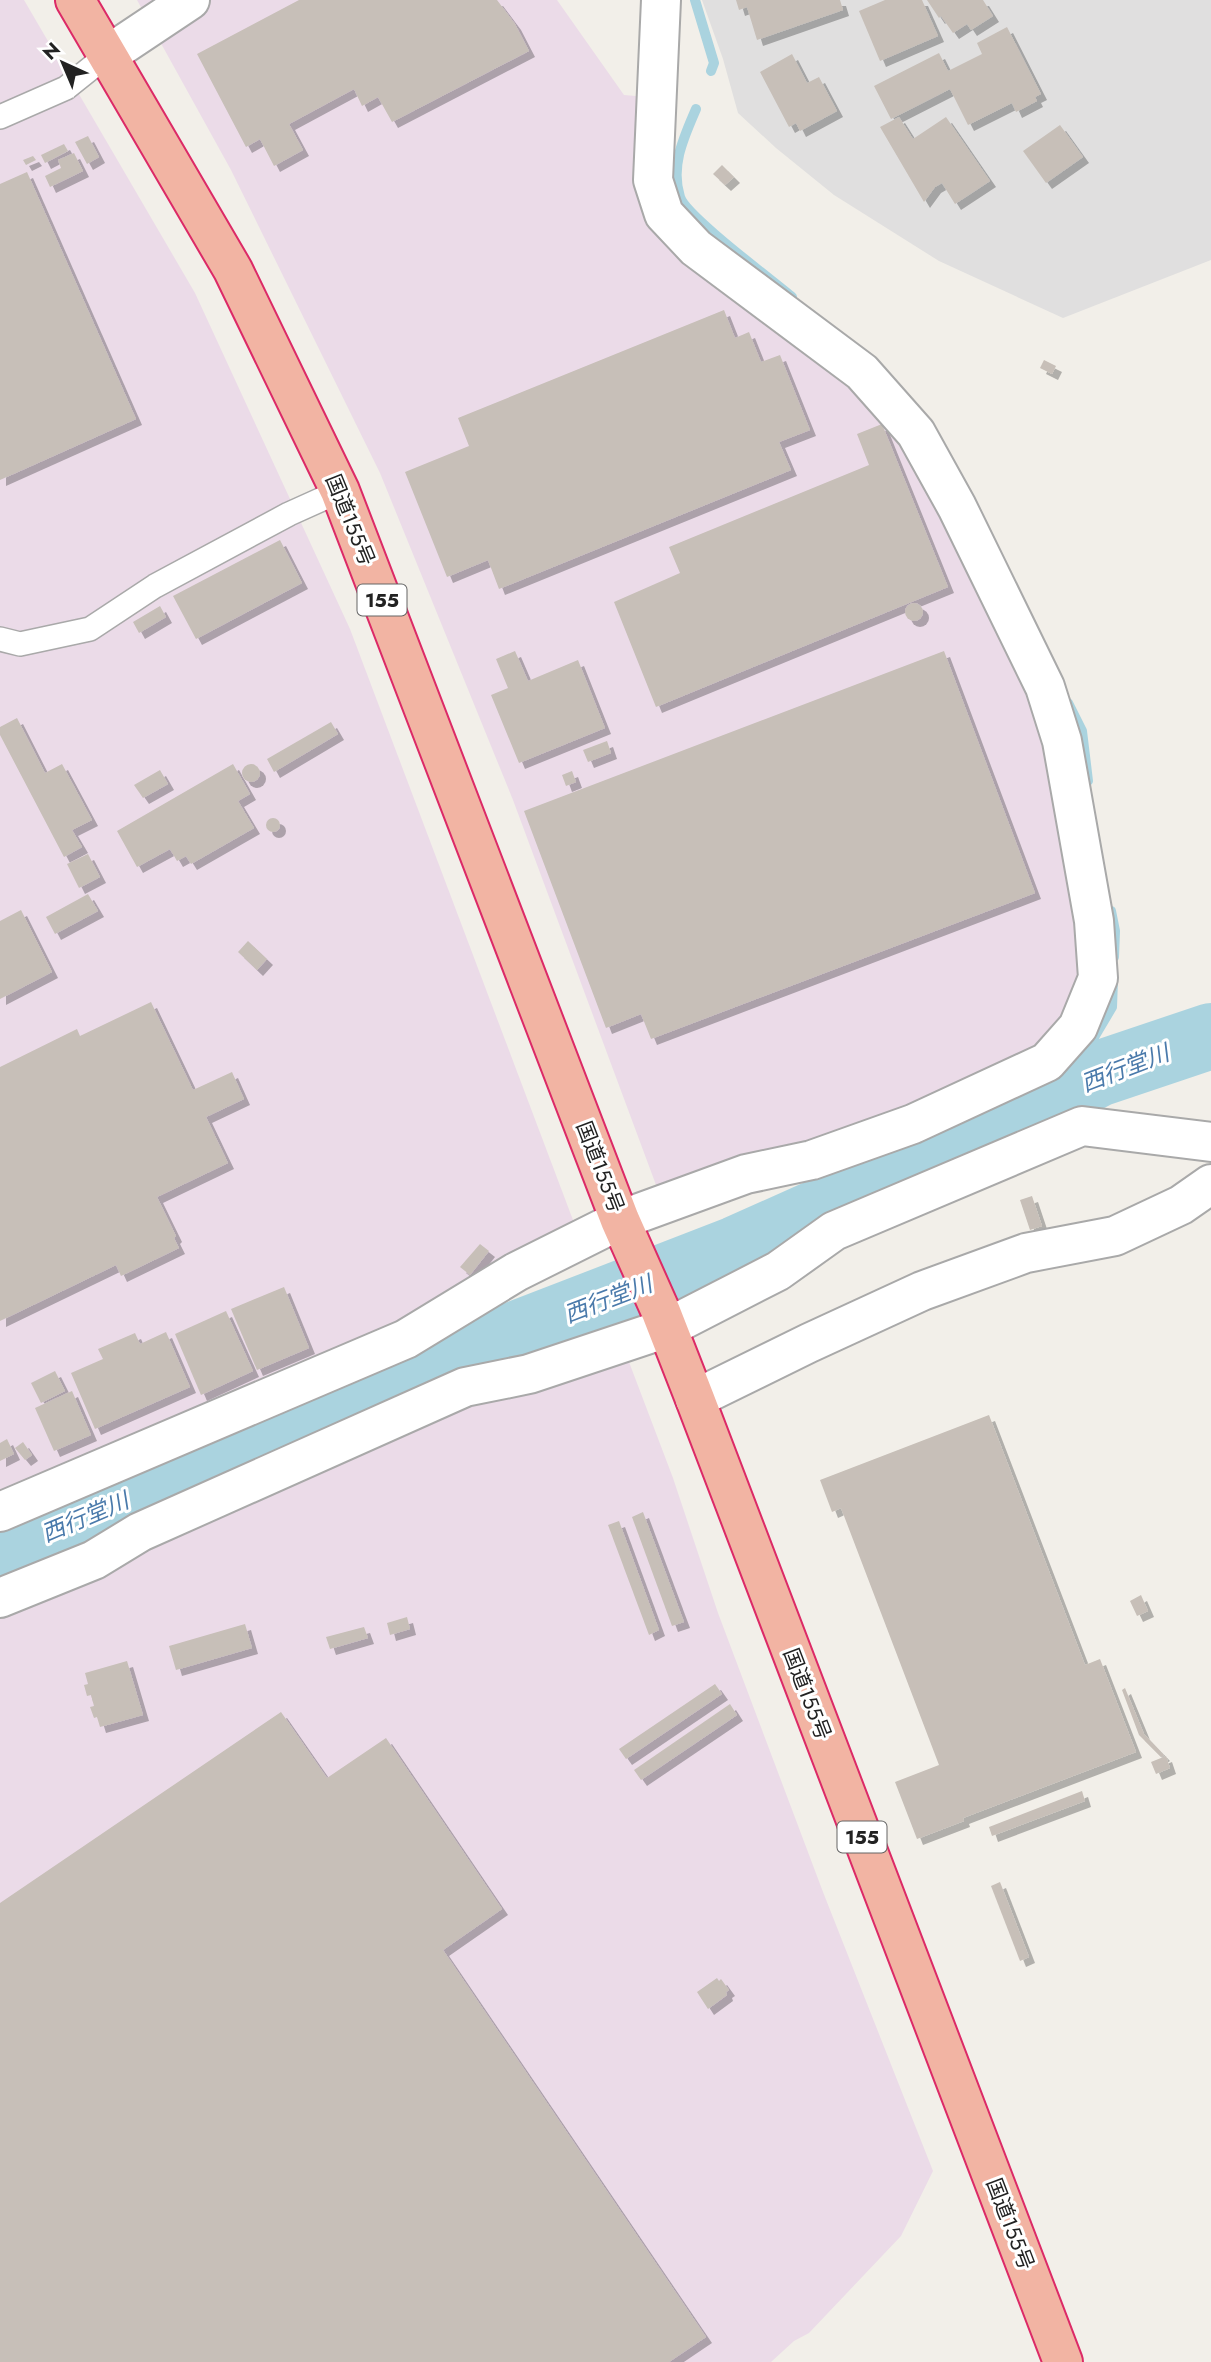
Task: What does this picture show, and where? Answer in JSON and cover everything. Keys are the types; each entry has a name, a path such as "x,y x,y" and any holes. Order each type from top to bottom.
{"highway":[{"name":"国道155号","path":"75,0 233,270 341,491 622,1225 695,1399 1063,2362"}],"street":[{"path":"106,56 190,0"},
{"path":"0,1512 406,1339 516,1272 622,1225 746,1174 812,1160 913,1124 1047,1062 1078,1027 1098,978 1094,921 1062,741 1045,687 957,507 916,433 862,372 696,248 664,214 653,180 661,0"},
{"path":"0,1598 94,1560 140,1532 465,1387 529,1374 778,1271 834,1231 1082,1126 1211,1142"},
{"path":"695,1399 922,1291 1026,1253 1115,1236 1181,1205 1211,1184"}],"lane":[{"path":"0,117 66,88 106,56"},
{"path":"0,639 20,644 90,629 155,586 289,514 341,491"}],"shaded area":[{"path":"0,0 24,0 195,293 350,629 576,1228 500,1276 0,1506"},
{"path":"137,0 557,0 624,95 647,97 647,187 894,420 1054,742 1089,973 1039,1058 910,1119 659,1193 513,800 380,473 231,170"},
{"path":"702,0 1211,0 1211,260 1063,318 939,261 834,195 738,113"},
{"path":"623,1359 629,1362 673,1478 718,1613 823,1892 933,2171 901,2236 809,2333 794,2341 771,2362 0,2362 0,1610 149,1540 493,1393"}],"building":[{"path":"299,0 497,0 515,24 529,51 392,122 378,97 362,106 354,89 289,124 303,150 274,166 260,139 246,147 197,54"},
{"path":"736,0 840,0 843,10 757,40 747,7 739,10"},
{"path":"885,0 922,0 938,36 880,61 859,11"},
{"path":"927,0 983,0 993,16 971,30 967,24 953,33"},
{"path":"1007,27 1041,94 1035,97 1037,101 1016,112 1012,103 968,125 950,89 891,119 874,86 939,53 948,71 982,54 977,43"},
{"path":"792,54 807,83 819,77 837,111 800,131 796,123 789,127 760,72"},
{"path":"899,117 913,139 946,117 990,181 955,204 942,183 935,187 924,202 880,127"},
{"path":"1060,125 1083,157 1046,183 1023,151"},
{"path":"88,136 99,157 87,164 75,142"},
{"path":"64,144 68,151 45,163 41,155"},
{"path":"74,153 83,171 50,187 45,176 61,168 58,160"},
{"path":"33,156 36,160 26,165 23,160"},
{"path":"722,165 734,177 725,185 713,174"},
{"path":"27,172 136,419 0,480 0,184"},
{"path":"724,310 735,338 749,332 761,362 780,355 810,430 779,442 791,470 499,589 488,560 447,577 405,472 469,446 458,418"},
{"path":"1044,360 1056,366 1052,374 1040,368"},
{"path":"882,424 948,587 656,707 614,602 680,573 669,547 869,465 857,434"},
{"path":"280,540 302,583 196,639 173,596"},
{"path":"914,603 920,606 923,612 920,618 914,621 908,618 905,612 908,606"},
{"path":"160,606 166,617 139,633 133,622"},
{"path":"515,651 528,681 578,660 605,728 519,763 491,695 508,688 496,659"},
{"path":"944,651 1035,893 651,1039 641,1014 606,1028 524,811"},
{"path":"17,718 45,773 62,764 92,820 72,830 82,847 64,857 0,735 0,727"},
{"path":"331,722 338,734 274,772 267,759"},
{"path":"607,741 611,753 588,762 583,750"},
{"path":"233,764 250,794 238,801 254,828 191,864 186,856 177,861 170,849 137,867 117,831"},
{"path":"251,764 257,767 260,773 257,779 251,782 245,779 242,773 245,767"},
{"path":"160,770 168,784 143,798 134,785"},
{"path":"572,771 576,782 566,786 562,775"},
{"path":"270,818 276,818 280,825 276,832 270,832 266,828 266,822"},
{"path":"88,854 100,877 79,888 67,864"},
{"path":"88,894 98,911 55,934 46,917"},
{"path":"21,910 52,972 0,999 0,921"},
{"path":"248,941 267,959 257,970 238,952"},
{"path":"151,1002 193,1090 232,1072 244,1099 206,1117 228,1163 157,1197 179,1248 121,1276 116,1265 0,1321 0,1067 77,1029 80,1036"},
{"path":"1032,1196 1042,1226 1030,1230 1020,1200"},
{"path":"480,1244 489,1251 470,1275 460,1267"},
{"path":"284,1287 309,1348 257,1370 231,1309"},
{"path":"226,1311 253,1371 201,1395 175,1334"},
{"path":"166,1332 190,1387 95,1429 71,1373 103,1359 98,1349 135,1333 140,1344"},
{"path":"55,1371 65,1391 41,1403 31,1383"},
{"path":"72,1391 91,1435 54,1451 35,1408"},
{"path":"989,1415 1085,1665 1100,1659 1136,1752 963,1818 964,1821 917,1839 895,1782 939,1765 841,1508 832,1512 820,1480"},
{"path":"7,1439 14,1454 0,1461 0,1443"},
{"path":"23,1442 32,1455 25,1460 15,1448"},
{"path":"643,1512 684,1622 672,1626 632,1517"},
{"path":"619,1521 659,1630 649,1635 608,1525"},
{"path":"1141,1595 1148,1611 1137,1616 1130,1601"},
{"path":"407,1617 410,1629 390,1635 387,1623"},
{"path":"245,1624 252,1648 176,1670 169,1646"},
{"path":"364,1627 368,1638 330,1649 326,1637"},
{"path":"127,1661 143,1715 100,1727 90,1707 94,1706 84,1685 88,1684 85,1673"},
{"path":"715,1684 722,1694 626,1759 619,1749"},
{"path":"1125,1688 1144,1734 1164,1755 1161,1757 1139,1735 1122,1690"},
{"path":"730,1704 737,1715 641,1780 634,1770"},
{"path":"281,1712 327,1778 386,1738 502,1909 443,1950 706,2337 669,2362 0,2362 0,1903"},
{"path":"1166,1756 1170,1768 1156,1774 1151,1762"},
{"path":"1082,1791 1085,1801 992,1836 989,1827"},
{"path":"1000,1882 1029,1957 1020,1961 991,1886"},
{"path":"717,1978 719,1981 721,1979 729,1990 727,1995 708,2009 697,1992"}],"waterway":[{"path":"695,0 714,63 711,71"},
{"path":"696,109 683,141 678,163 677,185 680,197 713,233 792,297"},
{"path":"1068,703 1082,731 1088,781"},
{"path":"1111,911 1115,931 1114,957"},
{"path":"1061,1093 1112,1007 1113,980"},
{"name":"西行堂川","path":"0,1554 161,1481 326,1415 457,1357 736,1249 924,1165 1098,1074 1211,1036"}]}
